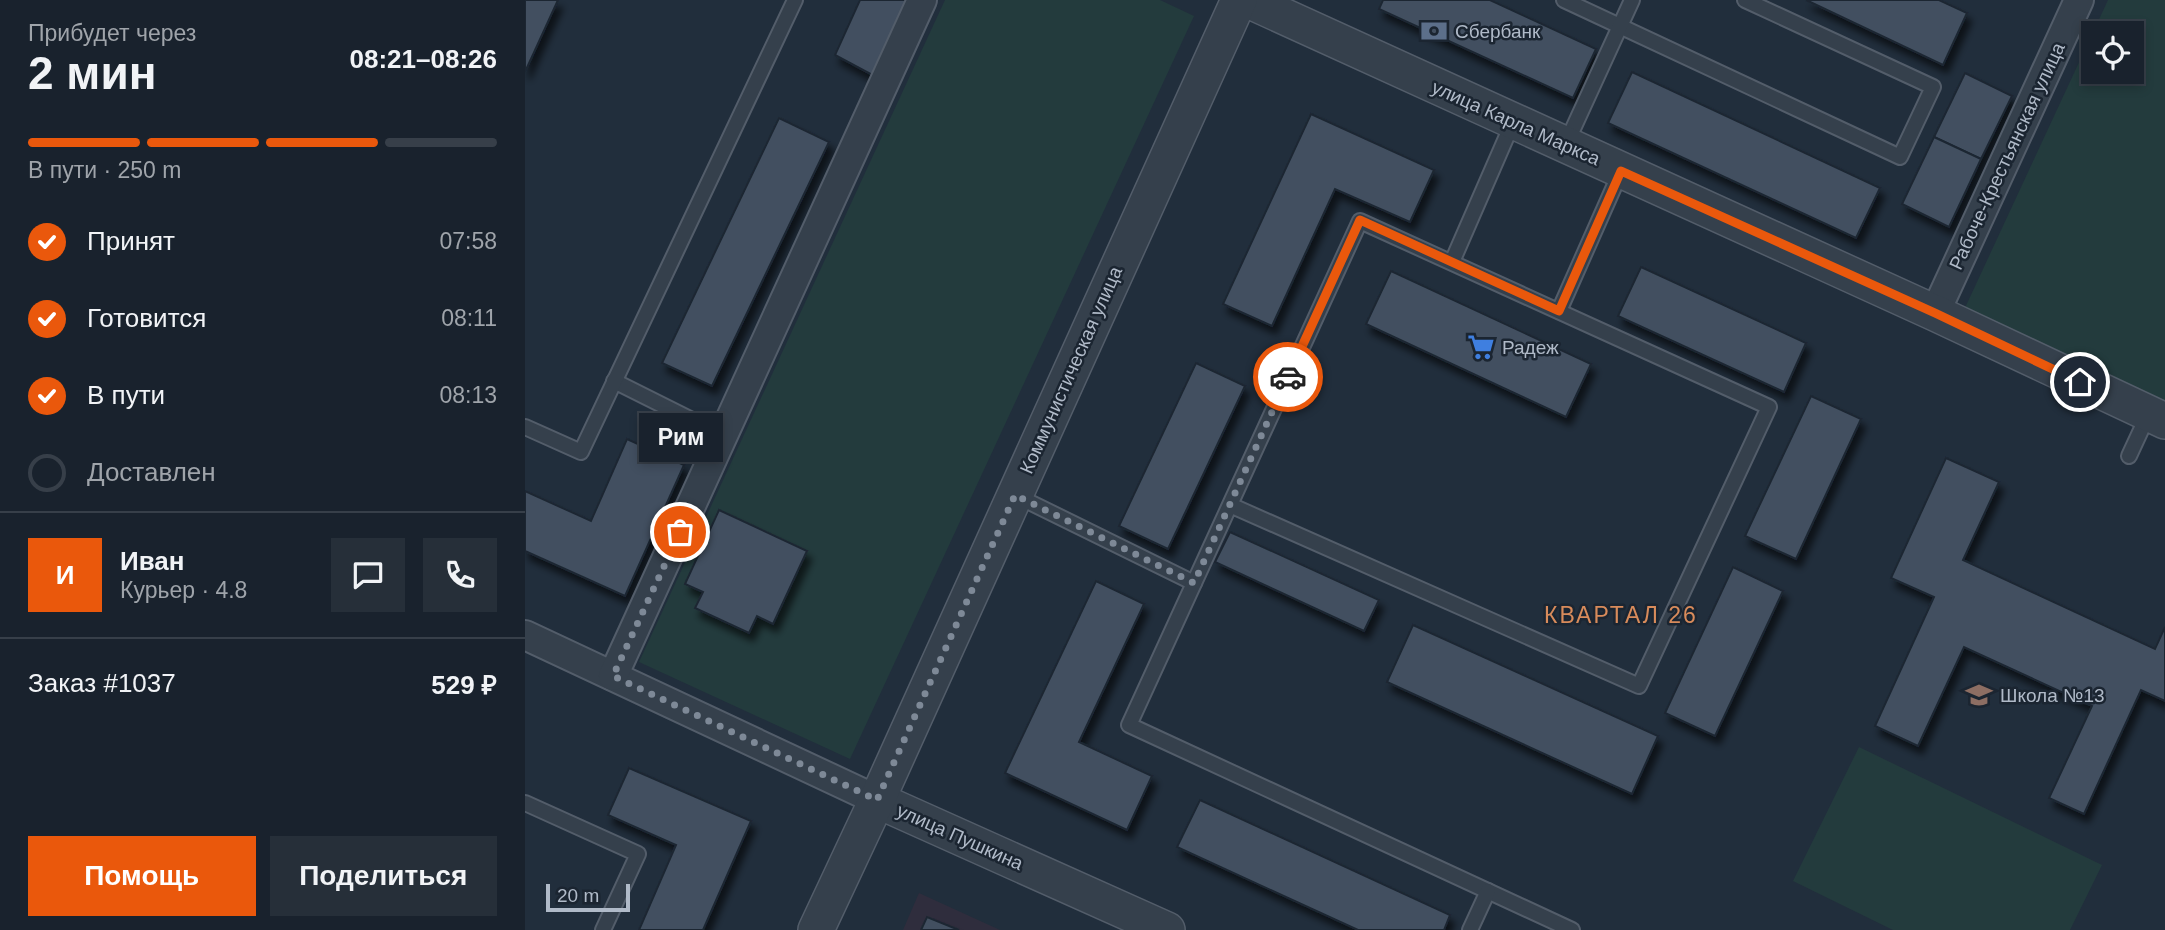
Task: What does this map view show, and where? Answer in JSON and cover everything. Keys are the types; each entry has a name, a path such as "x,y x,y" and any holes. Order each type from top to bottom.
{"street":[{"path":"613,676 922,0"},
{"name":"Коммунистическая улица","path":"816,930 1239,0"},
{"name":"улица Карла Маркса","path":"1248,0 2157,417"},
{"name":"Рабоче-Крестьянская улица","path":"1935,313 2079,0"},
{"name":"улица Пушкина","path":"525,635 877,800 1167,930"}],"lane":[{"path":"525,427 581,452 795,0"},
{"path":"1564,0 1900,158 1933,87 1745,0"},
{"path":"1566,145 1632,0"},
{"path":"1452,262 1513,122"},
{"path":"1559,311 1621,171"},
{"path":"1230,505 1639,686 1769,407 1360,220 1129,725 1572,930"},
{"path":"614,381 723,436"},
{"path":"2129,456 2157,417"},
{"path":"1015,495 1194,583"},
{"path":"525,803 638,854 603,930"},
{"path":"1469,930 1487,891"}],"shaded area":[{"path":"919,893 1000,930 903,930"}],"green space":[{"path":"945,0 1160,0 1194,16 850,759 639,662"},
{"path":"2108,0 2165,0 2165,402 1964,310 2081,58 2081,84 2144,84 2144,21 2098,21"},
{"path":"1859,747 2102,865 2070,930 1893,930 1793,881"}],"building":[{"path":"525,0 558,0 525,72"},
{"path":"860,0 915,0 878,78 835,55"},
{"path":"1383,0 1490,0 1596,49 1573,98 1379,9"},
{"path":"1806,0 1939,0 1967,13 1943,65"},
{"path":"1632,72 1880,188 1856,238 1608,123"},
{"path":"1965,73 2012,96 1981,159 1934,137"},
{"path":"1311,114 1434,170 1410,222 1335,189 1272,326 1223,304"},
{"path":"779,118 829,142 712,386 662,363"},
{"path":"1934,137 1981,159 1949,227 1902,204"},
{"path":"1641,267 1806,343 1784,392 1618,316"},
{"path":"1391,271 1591,364 1566,417 1366,324"},
{"path":"1196,363 1245,386 1168,549 1119,526"},
{"path":"1811,396 1861,419 1796,559 1745,536"},
{"path":"627,439 684,465 625,596 525,551 525,491 591,521"},
{"path":"1946,458 1999,482 1963,560 2155,649 2165,627 2165,701 2141,690 2084,814 2049,798 2092,706 1964,647 1918,746 1875,726 1934,597 1891,578"},
{"path":"719,510 807,551 773,624 757,616 749,633 695,608 703,592 685,584"},
{"path":"1230,532 1379,600 1364,631 1215,562"},
{"path":"1733,567 1783,591 1715,736 1665,713"},
{"path":"1096,581 1144,604 1079,742 1152,776 1127,830 1005,773"},
{"path":"1413,625 1658,736 1632,794 1387,682"},
{"path":"629,768 751,821 703,930 639,930 676,845 608,815"},
{"path":"1200,800 1450,915 1444,930 1358,930 1177,847"},
{"path":"927,917 959,930 921,930"}],"way so far":[{"path":"680,532 613,676 877,800 1015,495 1194,583 1288,377"}],"place":[{"name":"Сбербанк","path":"1434,31"},
{"name":"Радеж","path":"1481,347"},
{"name":"Рим","path":"680,532"},
{"name":"Школа №13","path":"1979,695"}],"district":[{"name":"КВАРТАЛ 26","path":"1621,615"}],"route":[{"path":"1288,377 1360,220 1559,311 1621,171 1935,313 2080,382"}]}
